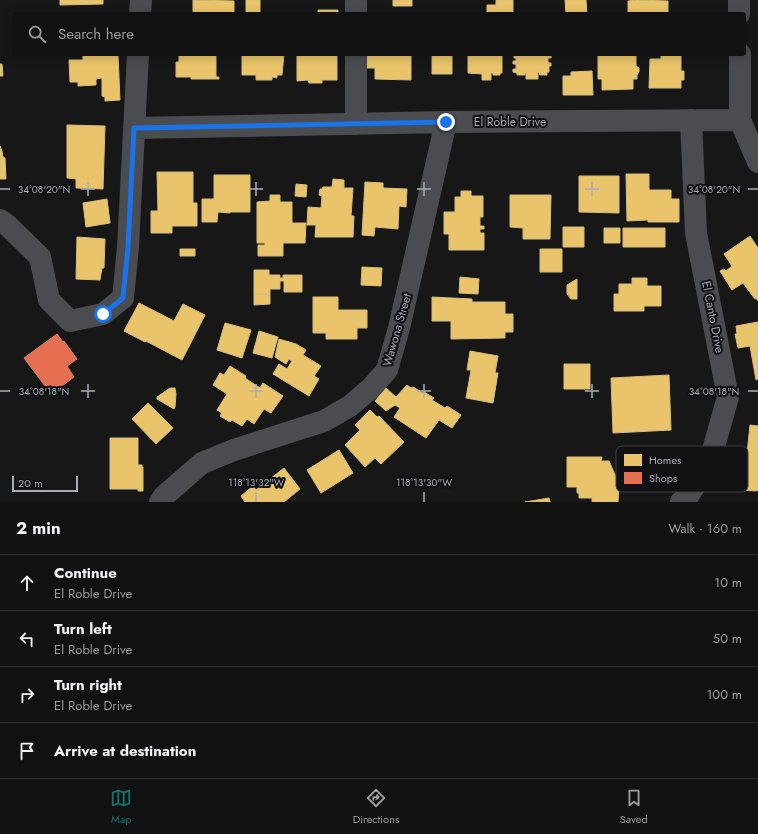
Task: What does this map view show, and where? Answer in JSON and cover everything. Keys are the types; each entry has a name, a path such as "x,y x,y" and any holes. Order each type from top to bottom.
{"street":[{"path":"140,12 141,0"},
{"path":"356,0 356,12"},
{"path":"739,0 740,12"},
{"path":"0,220 40,257 49,300 70,321 103,314 123,298 128,247 138,56"},
{"path":"356,56 356,124"},
{"path":"740,56 740,120 758,162"},
{"name":"El Canto Drive","path":"691,120 696,233 728,397 714,446"},
{"name":"El Roble Drive","path":"134,128 446,122 740,120"},
{"name":"Wawona Street","path":"160,502 164,496 202,463 234,450 324,421 350,406 371,388 386,370 399,328 446,122"},
{"name":"El Canto Drive","path":"681,502 687,498 691,492"}],"building: Homes":[{"path":"60,0 103,0 103,4 60,5"},
{"path":"193,0 234,1 234,12 193,12"},
{"path":"246,0 260,0 260,12 246,12"},
{"path":"393,0 412,0 412,6 393,6"},
{"path":"496,0 513,0 513,12 487,12 487,5 496,5"},
{"path":"565,0 586,0 587,12 566,12"},
{"path":"628,1 668,1 668,12 628,12"},
{"path":"318,10 338,10 338,12 318,12"},
{"path":"83,56 118,56 120,100 105,101 105,97 102,96 102,78 96,79 96,85 78,86 78,82 70,82 69,60 83,60"},
{"path":"179,56 216,56 216,77 219,77 219,79 191,79 191,77 176,77 176,62 179,62"},
{"path":"242,56 284,56 282,75 277,75 277,78 272,77 272,80 256,80 256,75 242,75"},
{"path":"297,56 337,56 337,80 322,80 322,83 309,83 308,80 297,81"},
{"path":"367,56 411,56 411,80 375,79 375,68 367,68"},
{"path":"432,56 452,56 452,74 432,74"},
{"path":"468,56 502,56 502,73 500,73 500,75 493,75 493,73 491,73 491,80 482,80 482,74 468,73"},
{"path":"514,56 551,56 551,58 548,58 548,63 551,63 551,66 549,66 549,72 547,72 547,75 540,75 538,72 538,79 526,79 526,73 525,75 517,75 517,73 513,72 513,69 516,69 516,64 513,64 513,61 516,61 516,58 514,58"},
{"path":"598,56 636,56 636,66 639,68 639,72 637,79 633,79 633,89 602,90 602,79 598,79"},
{"path":"661,56 681,56 681,71 684,71 684,80 681,80 681,88 649,88 650,59 661,59"},
{"path":"0,64 2,64 3,76 0,76"},
{"path":"592,71 593,95 563,95 563,76 571,76 571,72"},
{"path":"67,125 105,126 103,189 76,188 76,179 67,178"},
{"path":"0,146 3,157 5,158 6,179 0,179"},
{"path":"157,172 193,172 193,203 197,203 197,226 172,226 172,233 151,233 151,211 158,211"},
{"path":"626,174 649,174 649,190 671,190 671,199 679,199 679,222 648,222 648,220 627,221"},
{"path":"214,175 250,175 250,212 218,212 217,222 202,222 202,199 214,199"},
{"path":"579,176 619,176 619,213 579,212"},
{"path":"333,179 344,180 344,188 353,188 351,216 354,216 353,237 315,237 316,225 307,225 308,207 321,208 322,196 319,195 320,189 323,187 332,187"},
{"path":"365,182 383,183 383,188 407,189 406,207 399,206 398,229 375,227 374,236 362,235"},
{"path":"296,184 307,185 306,197 295,196"},
{"path":"461,191 471,191 471,196 483,196 483,217 480,217 480,226 484,226 484,229 480,229 480,233 484,233 484,250 449,250 449,234 444,234 444,212 455,212 455,197 461,197"},
{"path":"270,195 280,195 280,202 292,202 292,223 306,223 305,243 283,243 283,256 258,256 258,245 265,245 265,243 257,243 257,202 270,201"},
{"path":"510,195 551,195 550,239 523,239 523,228 510,227"},
{"path":"107,199 110,223 86,227 83,203"},
{"path":"563,227 584,227 584,247 563,247"},
{"path":"604,228 620,228 620,243 604,243"},
{"path":"623,228 665,228 665,247 623,247"},
{"path":"750,236 758,248 758,301 743,283 732,290 720,271 724,269 726,271 732,266 724,254"},
{"path":"77,237 105,239 104,268 102,268 100,280 76,279"},
{"path":"180,249 195,249 195,256 180,256"},
{"path":"540,249 562,249 562,272 540,272"},
{"path":"362,267 382,268 381,286 361,285"},
{"path":"254,270 269,270 269,275 280,275 280,278 283,278 283,275 302,275 302,292 284,292 284,281 280,281 280,289 270,289 270,294 254,294"},
{"path":"460,277 479,279 478,294 459,293"},
{"path":"632,278 647,278 647,286 661,286 661,306 644,306 644,311 614,311 614,294 619,294 619,284 632,284"},
{"path":"577,279 577,299 571,299 567,294 567,285"},
{"path":"254,294 270,294 270,304 254,305"},
{"path":"313,297 338,297 338,310 367,310 367,328 357,328 357,339 326,339 326,333 313,333"},
{"path":"432,297 472,299 472,302 505,302 505,314 513,314 513,332 505,332 505,338 451,339 451,321 432,321"},
{"path":"139,303 174,321 183,304 205,315 182,360 124,331"},
{"path":"758,322 758,379 756,380 750,346 738,348 735,334 737,334 736,326"},
{"path":"225,323 251,330 242,358 217,350"},
{"path":"259,331 278,337 272,358 253,353"},
{"path":"279,339 296,344 306,350 303,355 321,366 314,376 319,379 309,396 273,374 279,364 287,369 292,361 289,359 286,364 275,357"},
{"path":"470,351 498,356 495,373 498,373 493,403 466,398 471,370 467,370"},
{"path":"564,364 590,364 590,389 564,389"},
{"path":"230,366 246,376 245,378 260,388 263,383 283,396 271,413 264,409 254,424 247,419 242,426 232,420 230,422 220,416 222,413 217,410 227,394 213,385 220,373 224,375"},
{"path":"669,375 671,430 613,433 611,378"},
{"path":"407,385 423,393 424,392 434,398 432,400 445,408 447,406 461,415 452,428 439,420 426,438 394,417 400,408 395,405 386,411 375,401 386,388 396,397"},
{"path":"170,388 175,388 176,394 174,409 157,399 157,397"},
{"path":"148,403 173,428 156,444 132,419"},
{"path":"370,410 377,417 379,416 404,442 381,464 375,458 365,467 345,445 360,430 355,425"},
{"path":"750,425 758,426 758,490 756,491 748,491 748,446"},
{"path":"110,438 138,438 138,465 142,465 143,467 143,491 138,491 138,489 110,489"},
{"path":"339,450 353,473 321,493 307,470"},
{"path":"567,457 602,457 601,461 609,461 616,477 616,492 619,492 618,502 592,502 592,498 579,498 577,487 567,487"},
{"path":"284,468 300,489 284,502 245,502 241,496 253,486 256,490"},
{"path":"549,498 550,502 525,502"}],"building: Shops":[{"path":"57,334 77,359 67,366 74,377 54,392 51,388 48,390 24,358"}],"route":[{"path":"103,314 123,298 128,247 134,128 446,122"}]}
